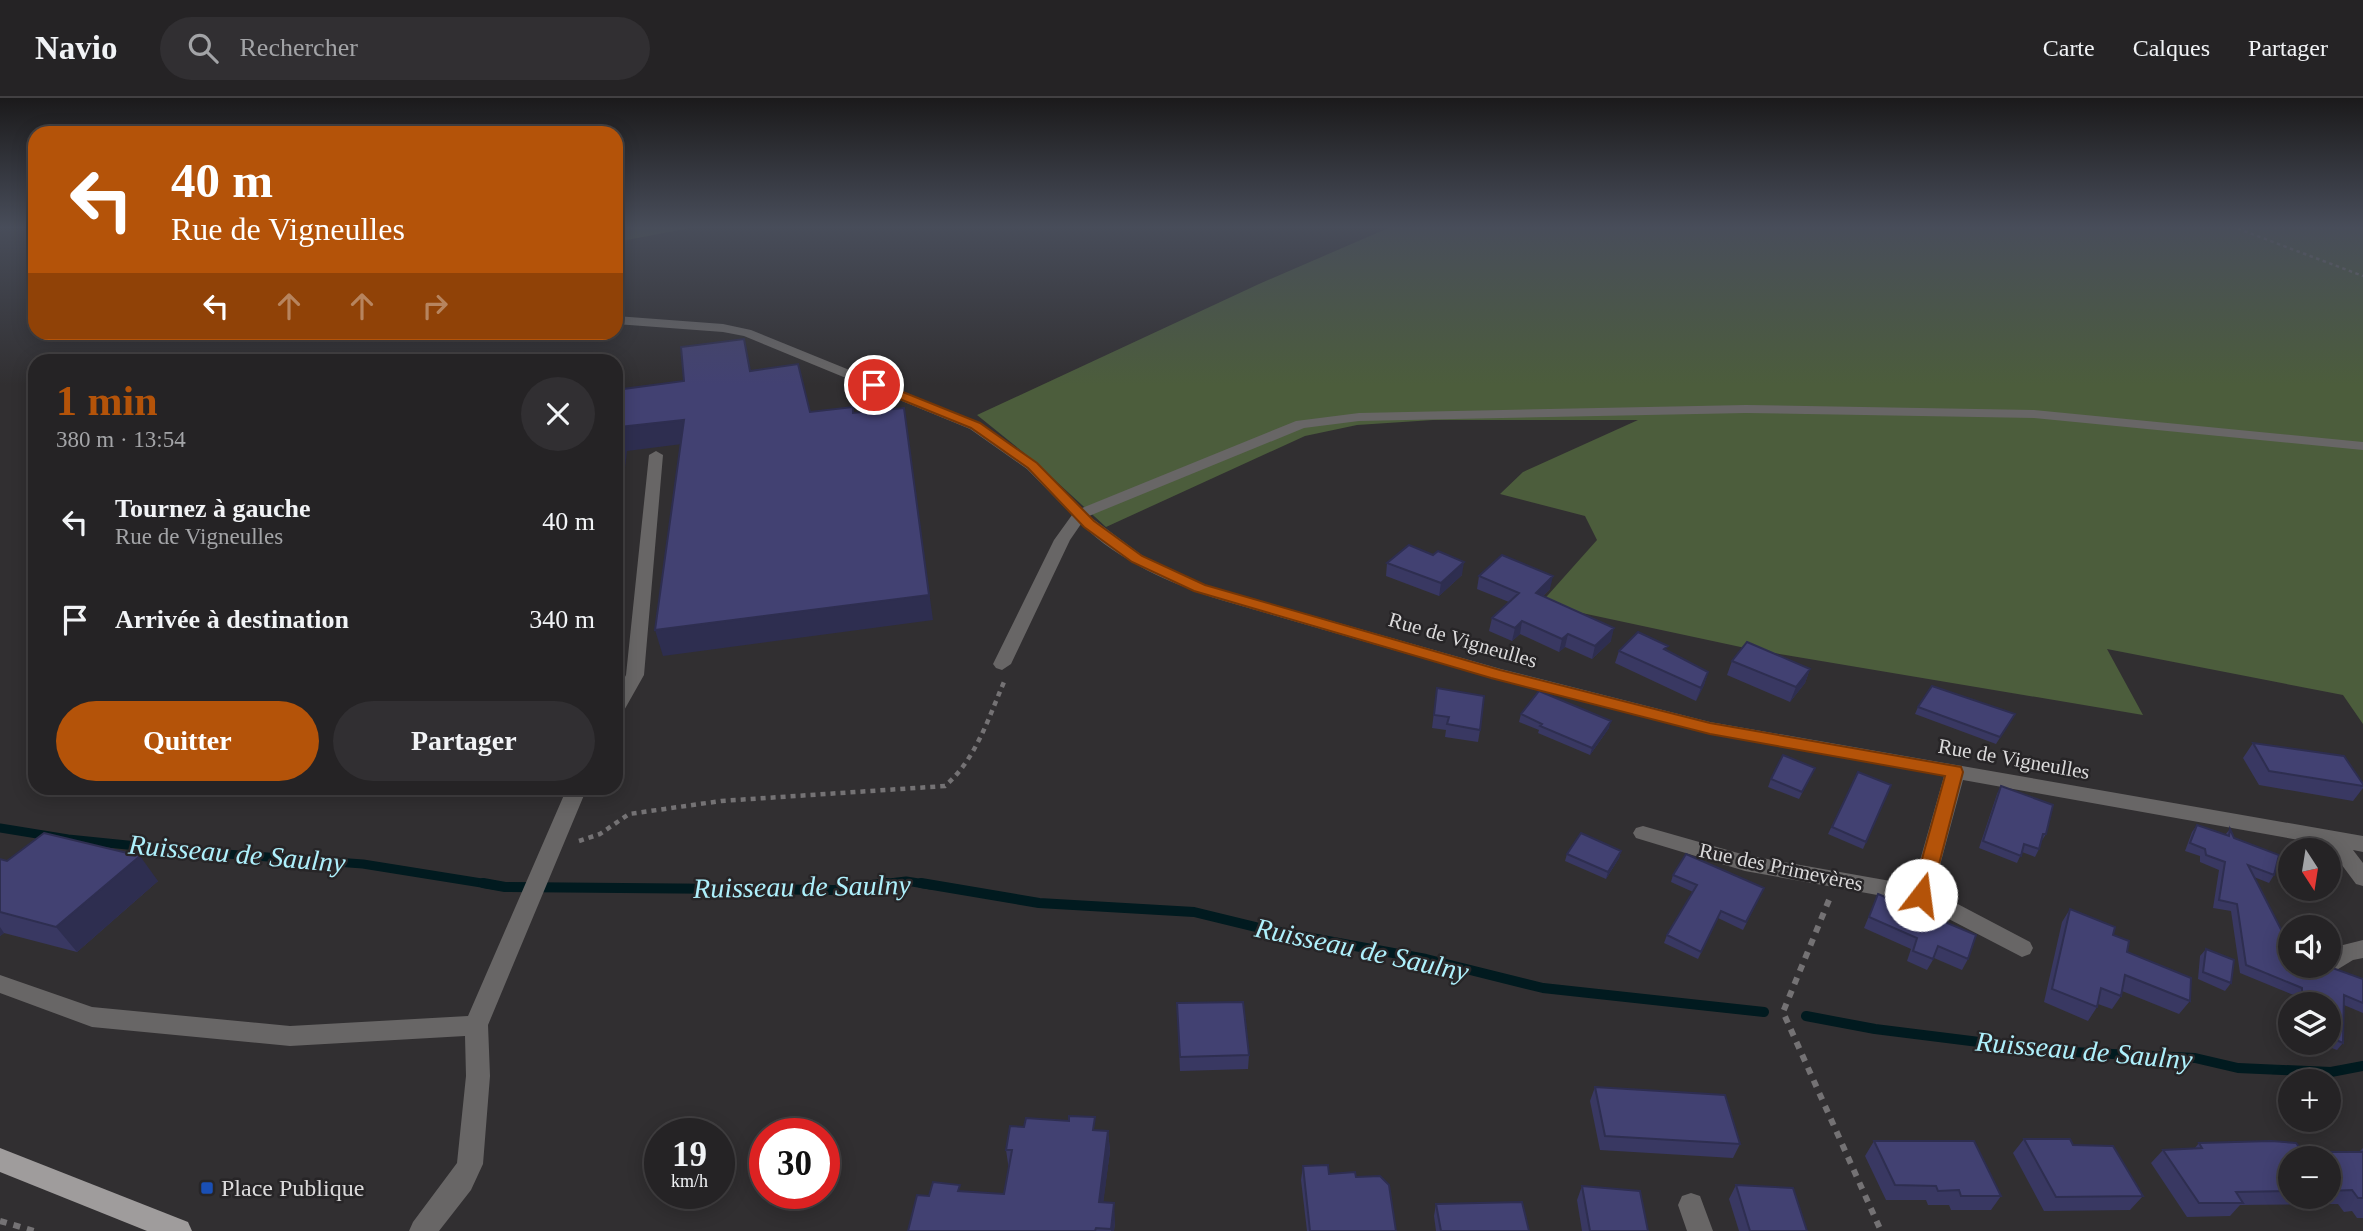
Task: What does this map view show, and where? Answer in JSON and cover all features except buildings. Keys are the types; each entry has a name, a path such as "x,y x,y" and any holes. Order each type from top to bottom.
{"main road":[{"path":"0,1160 179,1231"}],"street":[{"name":"Rue de Vigneulles","path":"623,321 723,328 747,333 975,426 1032,466 1080,514 1137,559 1199,588 1227,597 1497,674 1710,728 2328,838"},
{"path":"1002,664 1062,540 1080,514 1301,424 1359,417 1746,409 2034,414 2363,446"},
{"path":"623,697 635,675 656,455"},
{"path":"1921,895 1955,772"},
{"path":"422,1231 462,1181 470,1164 477,1089 476,1026 575,795"},
{"name":"Rue des Primevères","path":"1643,833 1745,863 1921,895 2022,948"},
{"name":"Rue de Vigneulles","path":"2342,840 2363,844"},
{"path":"2342,850 2363,878"},
{"path":"2341,957 2347,952 2363,949"},
{"path":"0,984 92,1017 290,1036 476,1026"},
{"path":"1690,1205 1700,1231"}],"path":[{"path":"549,851 600,834 629,814 721,801 945,786 956,779 987,720 1004,681 1002,664"},
{"path":"1837,880 1783,1012 1881,1231"},
{"path":"0,1221 34,1231"}],"green space":[{"path":"1271,279 2363,279 2363,724 2343,695 2107,649 2143,715 1750,649 1540,604 1597,540 1585,516 1500,494 1523,472 1638,420 1433,420 1357,425 1305,436 1106,527 1034,461 977,415"}],"waterway":[{"name":"Ruisseau de Saulny","path":"0,828 68,839 186,851 363,864 494,885"},
{"name":"Ruisseau de Saulny","path":"873,885 906,881 931,885"},
{"name":"Ruisseau de Saulny","path":"483,883 494,885"},
{"name":"Ruisseau de Saulny","path":"494,885 835,890 887,883"},
{"name":"Ruisseau de Saulny","path":"921,883 1039,903 1194,912 1268,930 1426,959 1543,988 1764,1012"},
{"name":"Ruisseau de Saulny","path":"1806,1016 1875,1029 2051,1051 2195,1058 2238,1068 2331,1072 2363,1066"}],"place":[{"name":"Place Publique","path":"207,1188"}],"route":[{"path":"874,385 975,426 1032,466 1089,524 1137,559 1199,588 1497,674 1710,728 1955,772 1921,895"}]}
